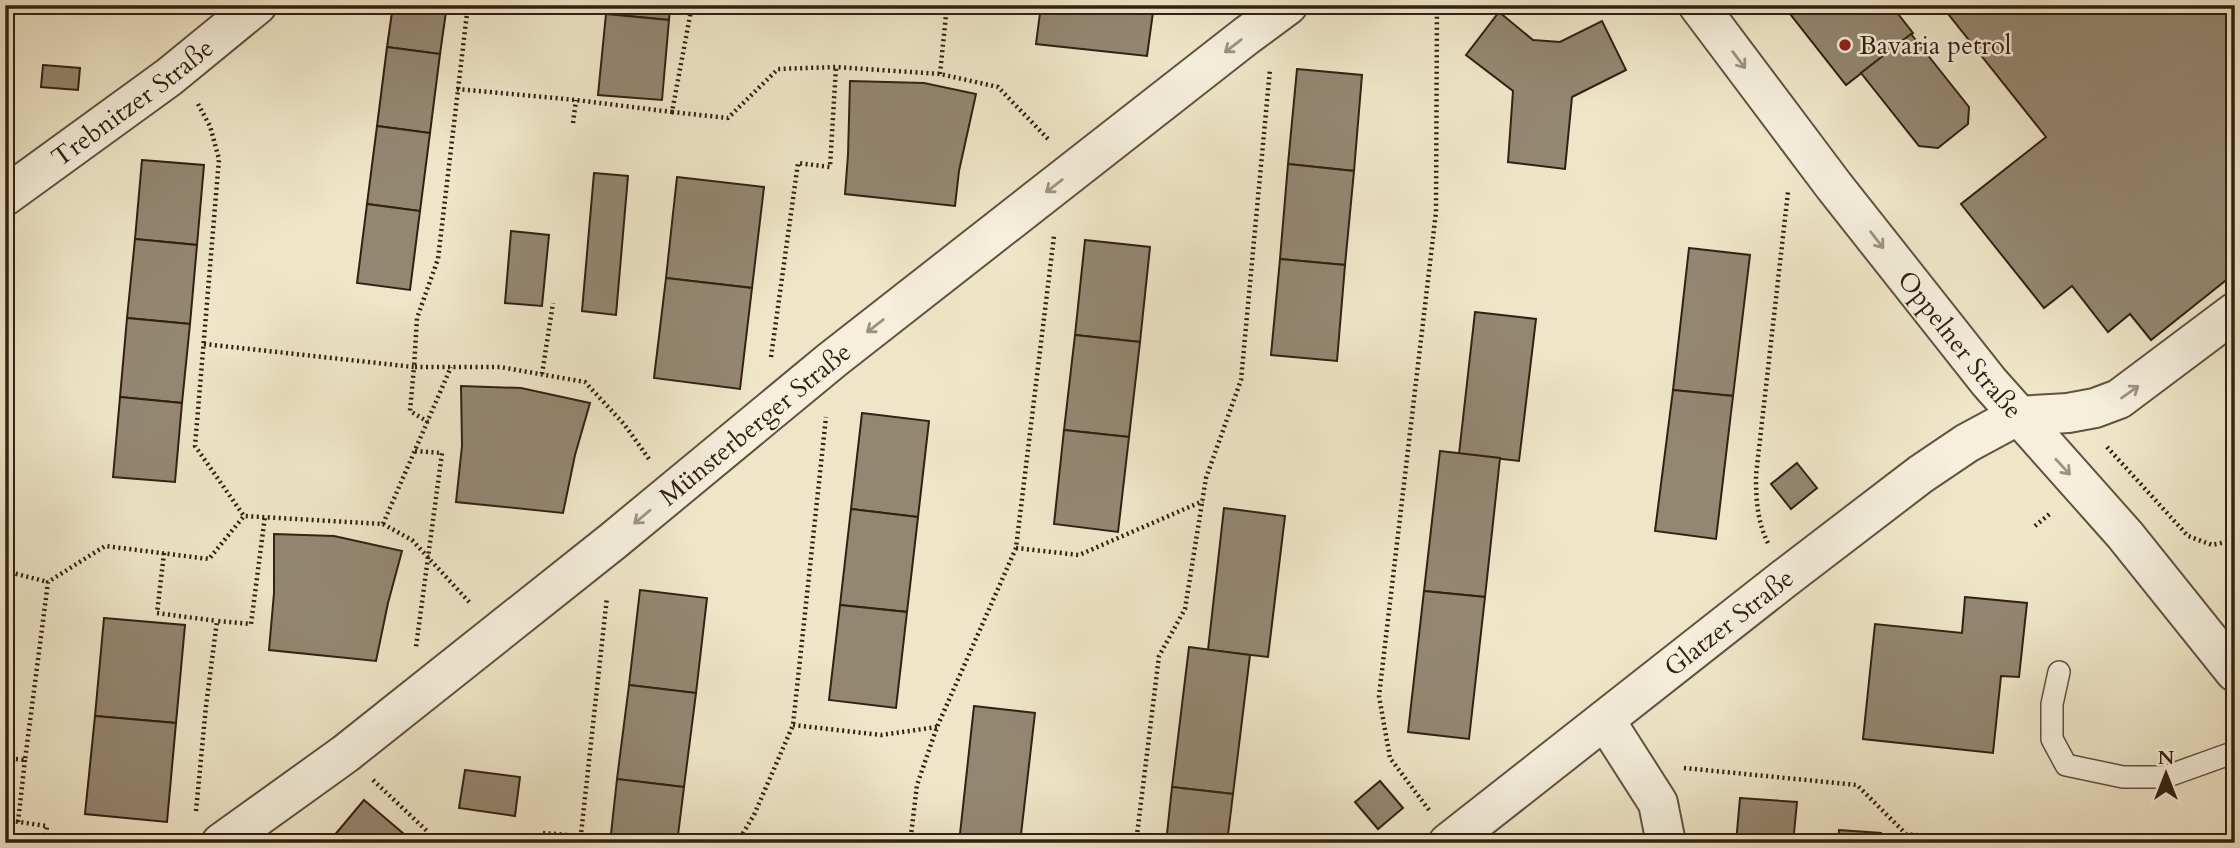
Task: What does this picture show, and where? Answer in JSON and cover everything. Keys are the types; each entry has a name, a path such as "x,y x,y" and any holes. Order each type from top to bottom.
{"street":[{"name":"Trebnitzer Straße","path":"5,196 169,77 257,5"},
{"name":"Oppelner Straße","path":"1698,5 1834,186 2017,416 2139,552 2235,672"},
{"name":"Münsterberger Straße","path":"221,843 345,754 613,541 832,360 1277,9"},
{"path":"2017,416 2068,413 2095,408 2119,399 2235,312"},
{"name":"Glatzer Straße","path":"1449,843 1785,578 1922,474 1967,443 2017,416"},
{"path":"1605,720 1658,803 1666,843"}],"lane":[{"path":"2059,673 2052,704 2052,739 2066,765 2123,777 2165,777 2235,752"}],"path":[{"path":"428,422 410,411 416,318 438,259 468,5"},
{"path":"672,112 692,5"},
{"path":"940,75 947,5"},
{"path":"1437,5 1436,212 1379,696 1390,758 1421,797 1449,843"},
{"path":"1136,843 1159,656 1185,609 1206,478 1241,380 1277,9"},
{"path":"457,89 728,118 778,69 836,67 940,75 998,87 1064,155 1016,548 937,727 917,785 910,843"},
{"path":"763,417 797,163 830,167 836,67"},
{"path":"169,77 197,102 210,126 219,159 195,446 244,516"},
{"path":"573,122 576,100"},
{"path":"1785,578 1762,532 1755,505 1756,475 1790,181"},
{"path":"541,374 553,303"},
{"path":"204,344 414,367 500,367 585,382 624,424 673,491"},
{"path":"737,843 754,814 793,725 832,360"},
{"path":"383,524 452,367"},
{"path":"2107,447 2188,536 2212,545 2235,540"},
{"path":"409,702 442,453 415,451"},
{"path":"1016,548 1079,555 1203,501"},
{"path":"244,516 383,524 412,540 495,633"},
{"path":"5,571 48,582 105,546 209,559 244,516"},
{"path":"164,553 157,613 251,624 265,516"},
{"path":"580,843 613,541"},
{"path":"18,822 48,582"},
{"path":"195,815 217,621"},
{"path":"793,725 881,735 937,727"},
{"path":"345,754 427,831 432,843"},
{"path":"5,758 24,760"},
{"path":"1634,764 1857,785 1906,834 1998,843"},
{"path":"5,820 47,826 45,843"},
{"path":"543,833 581,836"}],"building":[{"path":"393,5 447,5 440,54 387,47"},
{"path":"606,5 670,5 669,20 606,14"},
{"path":"1041,5 1154,5 1147,56 1036,44"},
{"path":"1783,5 1891,5 1913,33 1846,85"},
{"path":"1941,5 2235,5 2235,273 2151,340 2130,314 2108,332 2072,286 2044,308 1961,204 2046,137"},
{"path":"1499,12 1533,40 1560,42 1602,21 1626,70 1572,97 1565,169 1508,162 1513,91 1466,55"},
{"path":"606,14 669,20 662,100 598,95"},
{"path":"1911,34 1969,107 1968,124 1938,148 1919,146 1861,73"},
{"path":"387,47 440,54 430,133 377,126"},
{"path":"43,65 80,68 78,90 41,87"},
{"path":"1297,69 1362,75 1354,171 1288,164"},
{"path":"850,81 924,83 976,94 959,171 955,206 845,194"},
{"path":"377,126 430,133 420,211 367,204"},
{"path":"142,160 204,165 197,245 135,239"},
{"path":"1288,164 1354,171 1345,265 1280,259"},
{"path":"594,173 628,176 616,315 582,311"},
{"path":"677,177 764,187 752,288 666,278"},
{"path":"367,204 420,211 410,290 357,283"},
{"path":"511,231 549,235 542,306 505,303"},
{"path":"135,239 197,245 190,324 127,318"},
{"path":"1085,240 1150,247 1140,342 1075,335"},
{"path":"1689,248 1750,255 1733,396 1673,390"},
{"path":"1280,259 1345,265 1337,361 1271,355"},
{"path":"666,278 752,288 740,389 654,378"},
{"path":"1475,312 1536,319 1519,461 1459,454"},
{"path":"127,318 190,324 182,403 120,397"},
{"path":"1075,335 1140,342 1129,437 1064,430"},
{"path":"461,386 521,388 590,403 575,455 563,513 456,502 462,446"},
{"path":"1673,390 1733,396 1716,539 1655,531"},
{"path":"120,397 182,403 175,482 113,477"},
{"path":"862,413 929,421 918,517 851,509"},
{"path":"1064,430 1129,437 1118,532 1054,524"},
{"path":"1440,451 1500,458 1485,597 1424,591"},
{"path":"1797,463 1817,488 1791,509 1771,484"},
{"path":"1224,508 1285,516 1268,657 1208,650"},
{"path":"851,509 918,517 907,612 840,605"},
{"path":"274,534 334,536 402,551 376,661 269,650 274,593"},
{"path":"640,590 707,598 696,693 629,685"},
{"path":"1424,591 1485,597 1469,739 1408,732"},
{"path":"1965,597 2027,603 2019,677 2001,676 1993,753 1863,739 1875,624 1962,633"},
{"path":"840,605 907,612 896,708 829,700"},
{"path":"104,618 185,625 176,723 95,716"},
{"path":"1189,647 1250,655 1233,794 1172,787"},
{"path":"629,685 696,693 684,787 617,779"},
{"path":"974,706 1035,713 1020,843 959,843"},
{"path":"95,716 176,723 167,822 85,814"},
{"path":"465,770 520,777 515,816 459,808"},
{"path":"617,779 684,787 677,843 610,843"},
{"path":"1380,781 1403,808 1378,829 1355,802"},
{"path":"1172,787 1233,794 1227,843 1166,843"},
{"path":"1740,798 1797,802 1793,843 1736,843"},
{"path":"364,800 411,840 409,843 328,843"},
{"path":"1839,830 1881,833 1881,843 1838,843"},
{"path":"5,836 21,839 20,843 5,843"}],"place":[{"name":"Bavaria petrol","path":"1845,45"}]}
